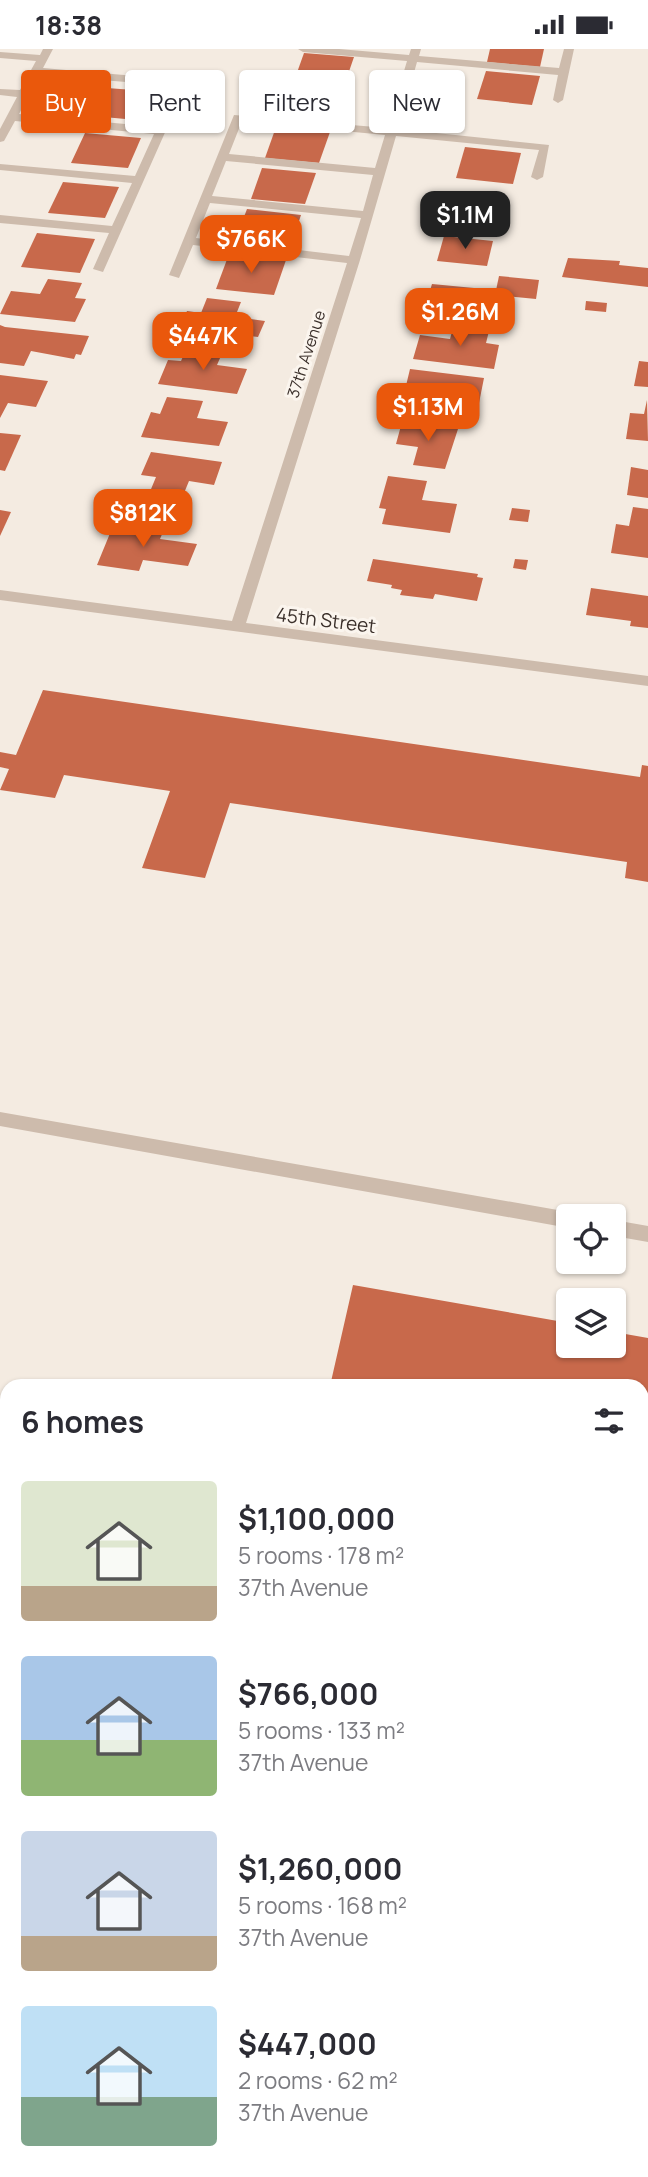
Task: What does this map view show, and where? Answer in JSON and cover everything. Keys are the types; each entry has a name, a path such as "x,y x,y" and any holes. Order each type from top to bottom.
{"street":[{"path":"303,49 414,54 563,72"},
{"path":"558,100 569,49"},
{"path":"0,55 46,53"},
{"path":"37,70 46,53"},
{"path":"0,92 21,94"},
{"path":"0,139 21,100"},
{"path":"12,117 125,128"},
{"path":"175,275 238,117 369,130"},
{"path":"99,269 160,133"},
{"name":"37th Avenue","path":"237,628 354,260 391,133"},
{"path":"401,133 544,147 537,177"},
{"path":"222,157 380,172"},
{"path":"0,167 139,180"},
{"path":"206,199 367,215"},
{"path":"0,219 117,230"},
{"path":"189,241 354,260"},
{"name":"45th Street","path":"0,595 648,681"},
{"path":"0,1119 556,1218"},
{"path":"626,1230 648,1234"}],"building":[{"path":"490,49 544,49 540,67 487,62"},
{"path":"304,53 354,57 350,70 298,70"},
{"path":"486,71 540,76 532,105 477,99"},
{"path":"111,88 125,89 125,119 111,118"},
{"path":"85,133 141,138 128,168 71,163"},
{"path":"274,133 330,133 319,163 265,158"},
{"path":"465,147 521,153 513,184 456,178"},
{"path":"262,168 316,173 305,204 251,199"},
{"path":"63,182 119,187 105,218 48,213"},
{"path":"455,193 497,198 491,220 448,215"},
{"path":"247,209 301,215 290,248 234,243"},
{"path":"37,233 95,239 80,273 21,267"},
{"path":"444,236 493,241 487,266 437,261"},
{"path":"229,254 286,260 274,295 216,289"},
{"path":"568,258 620,261 619,265 648,268 648,287 562,277"},
{"path":"499,276 539,280 536,299 495,295"},
{"path":"48,279 82,283 75,298 86,299 75,322 0,314 11,291 40,294"},
{"path":"432,284 474,288 468,312 425,307"},
{"path":"207,298 241,302 235,317 265,321 258,337 250,336 247,343 177,335 187,311 201,313"},
{"path":"586,301 607,303 606,312 585,310"},
{"path":"454,324 490,327 486,343 499,345 494,369 413,359 420,335 450,339"},
{"path":"0,325 89,336 81,355 76,354 74,359 31,351 24,366 0,363"},
{"path":"188,345 224,349 217,365 247,369 237,394 158,384 168,360 181,361"},
{"path":"639,361 648,362 648,387 634,386"},
{"path":"410,369 484,378 479,403 462,401 458,418 421,414 426,396 404,394"},
{"path":"0,375 48,381 36,407 8,403 0,418"},
{"path":"167,397 203,401 197,418 228,422 219,446 141,437 151,412 160,414"},
{"path":"647,400 648,441 626,439 630,413 644,414"},
{"path":"402,422 458,429 445,469 413,465 418,447 396,444"},
{"path":"0,433 21,435 5,471 0,470"},
{"path":"151,452 222,462 214,485 189,481 182,498 149,494 156,477 141,475"},
{"path":"631,467 648,470 648,498 627,495"},
{"path":"388,476 427,481 422,500 457,504 450,533 382,524 386,509 379,508"},
{"path":"633,507 648,509 648,558 611,553 616,524 629,526"},
{"path":"512,508 530,510 528,522 509,520"},
{"path":"0,510 11,512 0,536"},
{"path":"113,526 163,532 160,539 197,544 188,566 143,560 139,571 97,565"},
{"path":"373,559 478,574 477,577 483,578 477,601 435,594 433,599 400,595 402,590 391,588 392,585 367,581"},
{"path":"515,559 528,560 526,570 513,568"},
{"path":"591,588 648,596 648,628 630,626 631,621 586,615"},
{"path":"43,690 640,777 642,765 648,766 648,882 625,878 627,862 230,803 205,878 142,868 170,791 64,775 55,798 0,790 9,769 0,767 0,752 16,755"},
{"path":"353,1285 556,1321 556,1358 626,1358 626,1334 648,1338 648,1379 332,1379"}]}
